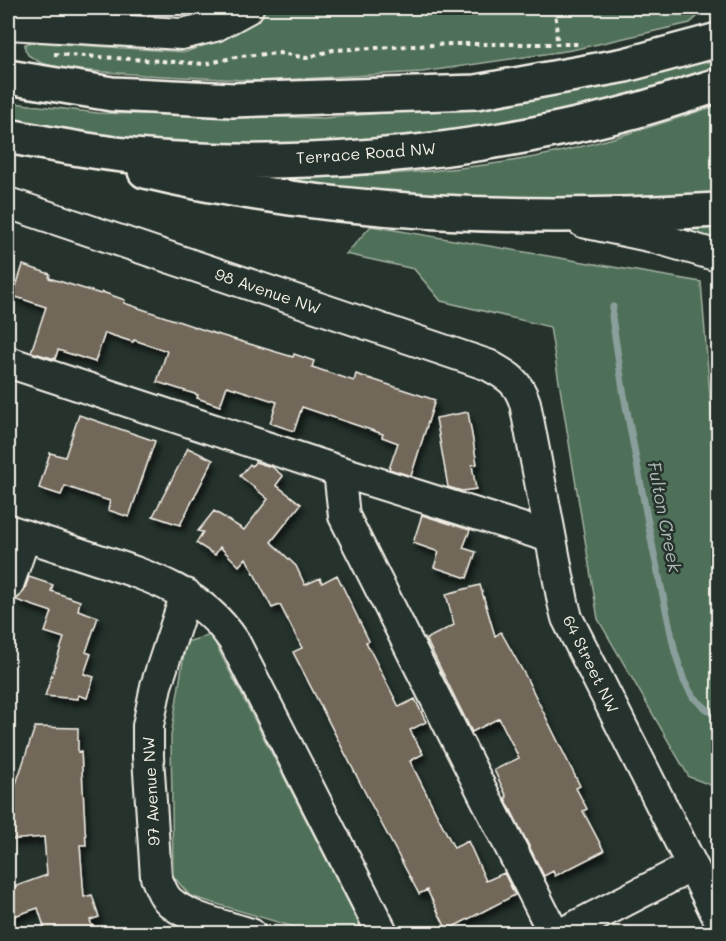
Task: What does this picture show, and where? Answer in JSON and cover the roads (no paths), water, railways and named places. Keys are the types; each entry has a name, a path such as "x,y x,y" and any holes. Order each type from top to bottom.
{"main road":[{"path":"8,77 112,94 233,100 476,92 625,65 712,28"},
{"name":"Terrace Road NW","path":"8,137 134,156 243,160 335,158 409,152 508,139 619,115 718,85"},
{"path":"8,137 207,186 298,200 384,209 471,214 623,216 718,210"}],"street":[{"path":"8,24 182,34 204,31 237,14"},
{"name":"98 Avenue NW","path":"8,203 488,365 504,374 516,384 521,392"},
{"path":"548,215 650,236 718,256"},
{"path":"8,362 339,471 550,537"},
{"name":"64 Street NW","path":"521,392 563,602 571,627 718,917"},
{"path":"339,471 344,516 554,933"},
{"path":"8,585 16,533 153,578 186,594 213,614 234,641 384,933"},
{"name":"97 Avenue NW","path":"186,594 156,686 148,726 156,877 162,892 170,902 181,909 194,916 251,933"},
{"path":"561,933 692,866"}],"waterway":[{"name":"Fulton Creek","path":"640,8 640,13"},
{"name":"Fulton Creek","path":"613,307 612,317 623,390 675,652 684,681 693,697 718,719"}]}
